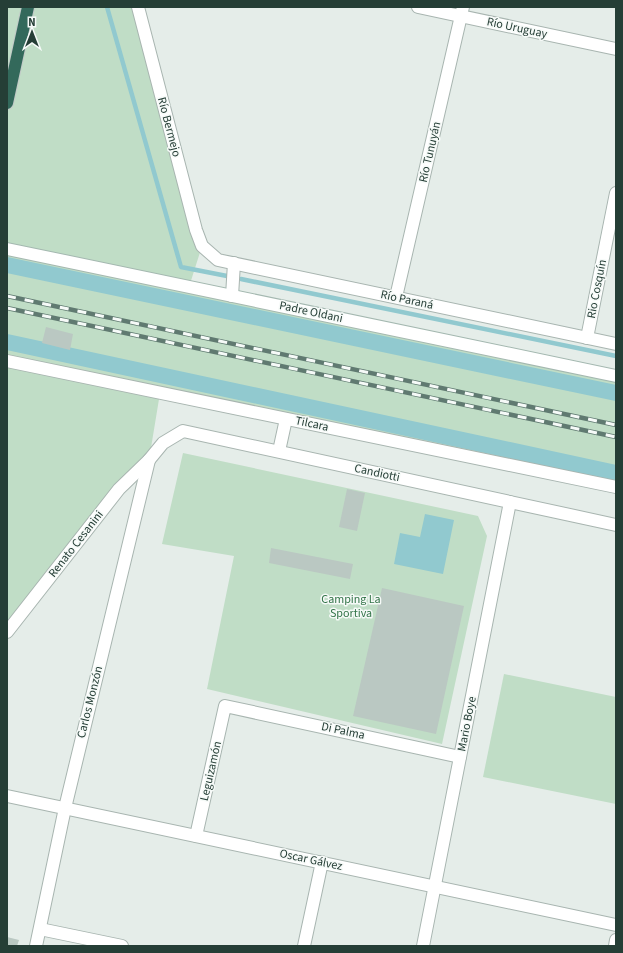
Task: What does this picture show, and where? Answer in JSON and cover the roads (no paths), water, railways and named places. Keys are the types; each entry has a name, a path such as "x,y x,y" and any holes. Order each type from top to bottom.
{"highway":[{"path":"7,103 28,7"}],"street":[{"name":"Río Bermejo","path":"138,7 196,230 202,246"},
{"name":"Río Uruguay","path":"418,7 462,12 616,49"},
{"name":"Río Tunuyán","path":"396,298 462,12"},
{"name":"Rio Cosquín","path":"587,338 616,193"},
{"name":"Río Paraná","path":"202,246 218,260 616,344"},
{"name":"Padre Oldani","path":"7,249 616,376"},
{"path":"232,296 234,263"},
{"name":"Tilcara","path":"7,361 616,487"},
{"path":"279,451 286,419"},
{"name":"Candiotti","path":"149,460 163,443 183,430 616,525"},
{"name":"Renato Cesanini","path":"7,632 119,489 149,460"},
{"name":"Carlos Monzón","path":"36,946 64,808 149,460"},
{"name":"Mario Boye","path":"423,946 510,502"},
{"name":"Di Palma","path":"226,706 460,757"},
{"name":"Leguizamón","path":"196,836 226,706"},
{"name":"Oscar Gálvez","path":"7,796 616,925"},
{"path":"304,946 322,862"},
{"path":"40,929 122,946"},
{"path":"615,946 616,940"}],"water":[{"path":"425,514 454,520 443,574 394,564 400,533 420,537"}],"waterway":[{"path":"107,7 181,267 227,276"},
{"path":"7,265 616,393"},
{"path":"241,279 616,356"},
{"path":"7,342 616,473"}],"railway":[{"path":"7,296 616,425"},
{"path":"7,308 616,437"}],"park label":[{"name":"Camping La Sportiva","path":"351,606"}]}
